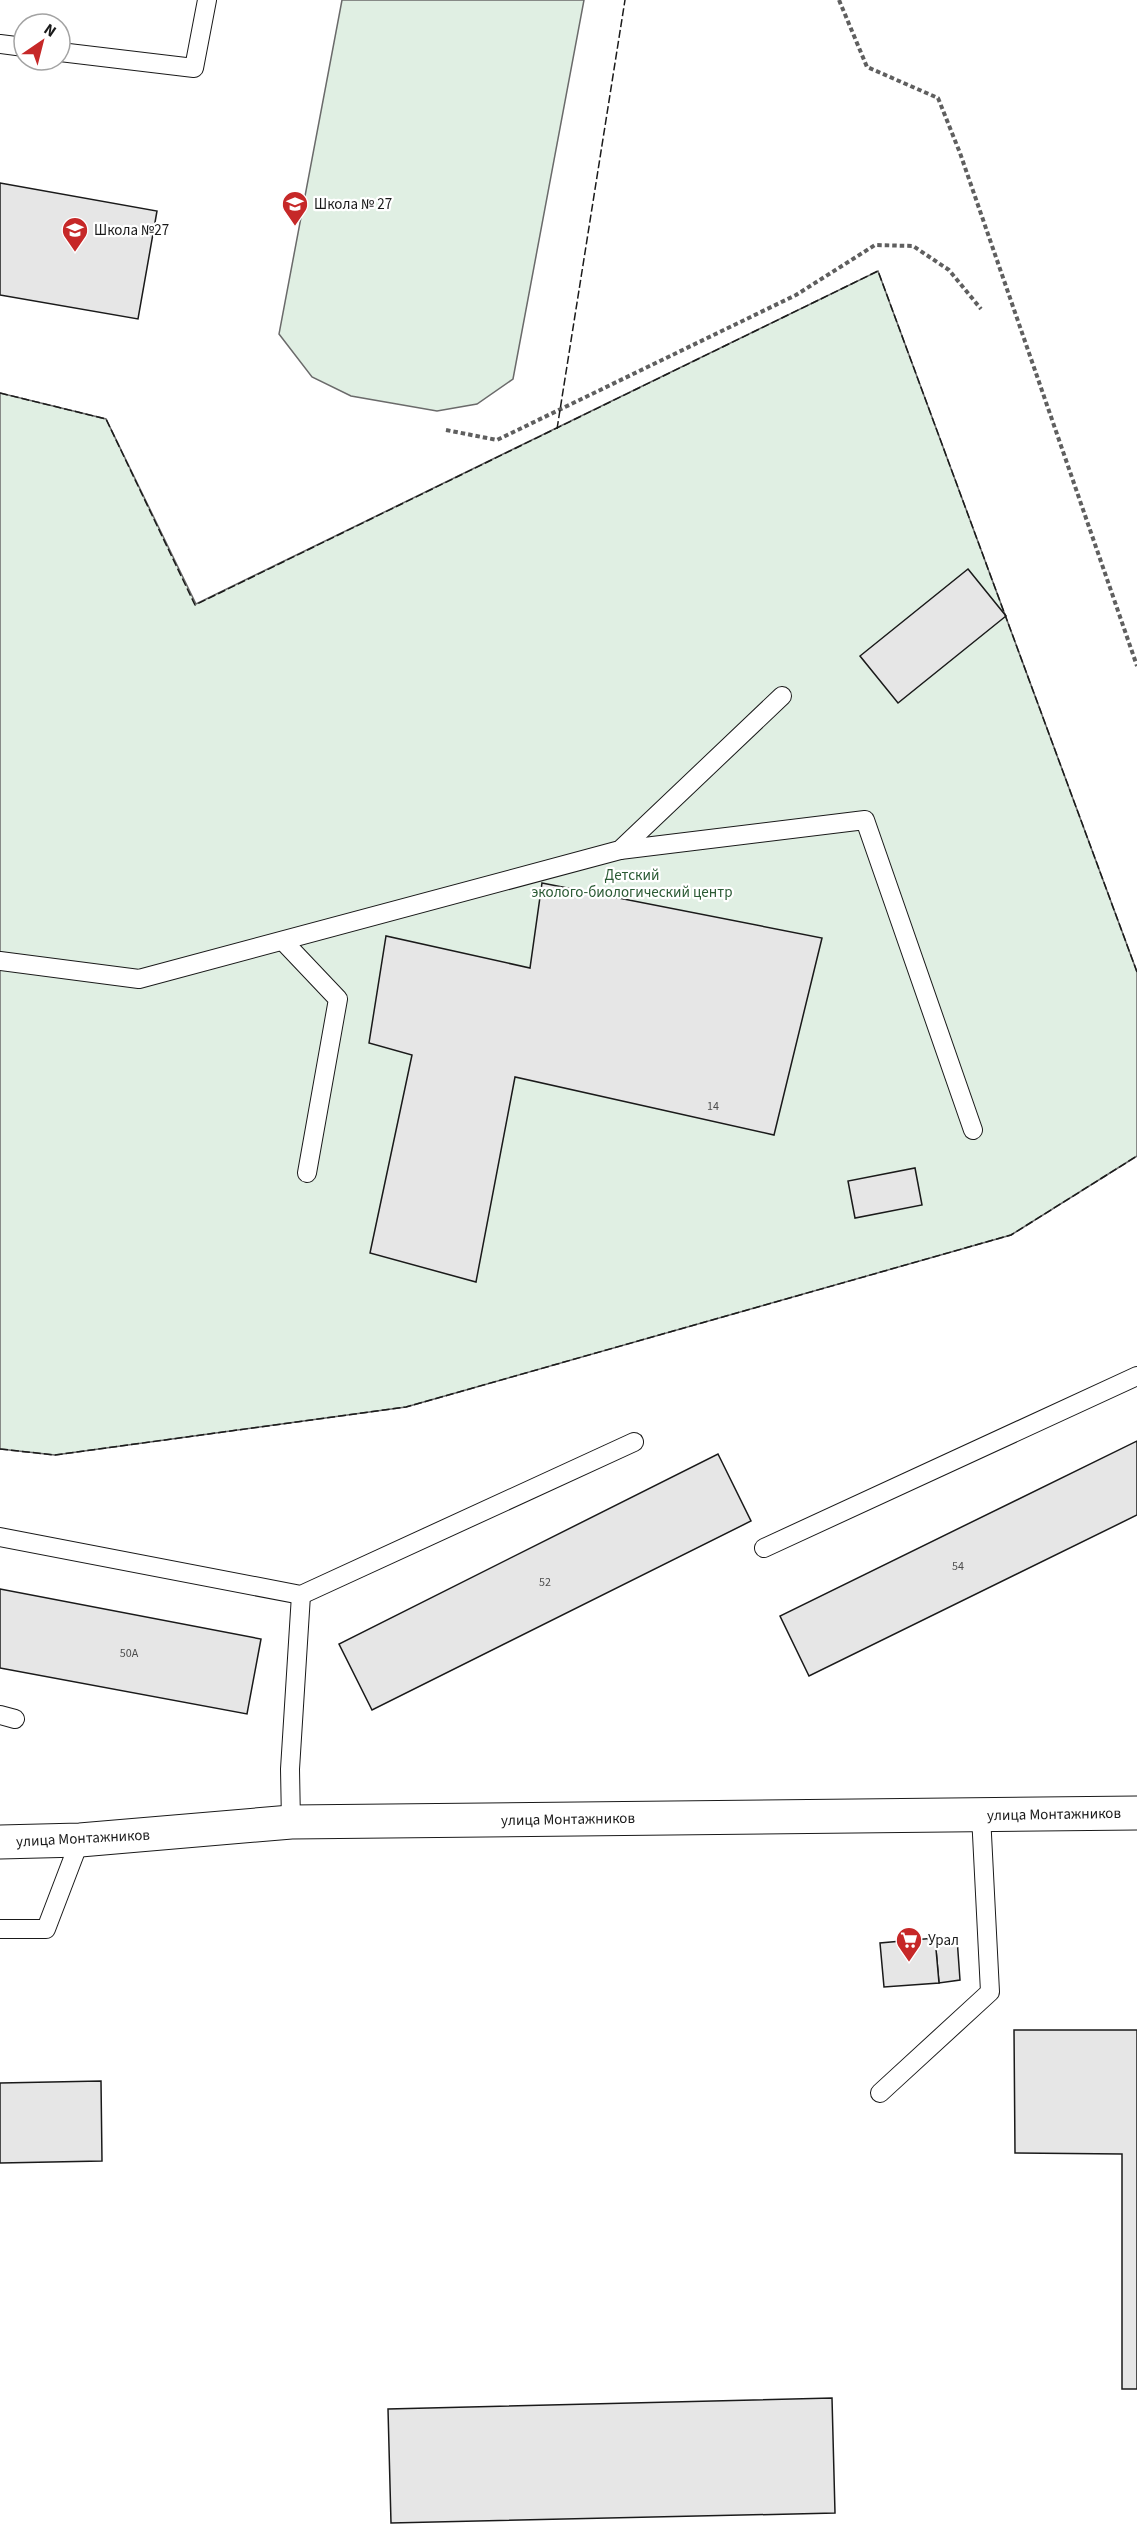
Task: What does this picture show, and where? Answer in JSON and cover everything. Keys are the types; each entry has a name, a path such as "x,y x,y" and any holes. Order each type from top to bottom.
{"street":[{"name":"улица Монтажников","path":"0,1842 80,1840 291,1822 1137,1814"}],"lane":[{"path":"72,53 194,68 207,0"},
{"path":"620,850 782,696"},
{"path":"0,961 139,979 620,850 865,820 973,1130"},
{"path":"283,941 338,999 307,1173"},
{"path":"764,1548 1137,1376"},
{"path":"0,1537 301,1595 634,1442"},
{"path":"291,1822 290,1769 301,1595"},
{"path":"880,2092 990,1992 981,1815"},
{"path":"0,1929 46,1929 80,1840"}],"path":[{"path":"839,0 867,67 938,98 964,164 1137,666"},
{"path":"446,430 497,440 796,295 875,245 913,246 949,270 981,309"}],"green space":[{"path":"342,0 584,0 513,379 477,404 437,411 351,396 312,377 279,334"},
{"name":"Детский эколого-биологический центр","path":"878,271 1137,972 1137,1156 1011,1235 406,1407 55,1455 0,1449 0,393 106,419 196,604"}],"building":[{"name":"Школа №27","path":"0,183 157,211 138,319 0,295"},
{"path":"968,569 1006,616 898,703 860,656"},
{"path":"542,883 822,938 774,1135 515,1077 476,1282 370,1253 412,1055 369,1043 386,936 530,968"},
{"path":"915,1168 922,1205 855,1218 848,1181"},
{"path":"1137,1441 1137,1515 809,1676 780,1616"},
{"path":"718,1454 751,1521 372,1710 339,1644"},
{"path":"0,1589 261,1639 247,1714 0,1668"},
{"path":"935,1938 957,1938 960,1980 939,1983"},
{"name":"Урал","path":"935,1938 939,1983 884,1987 880,1943"},
{"path":"1014,2030 1137,2030 1137,2389 1122,2389 1122,2154 1015,2153"},
{"path":"101,2081 102,2161 0,2163 0,2083"},
{"path":"832,2398 835,2513 391,2523 388,2409"}],"fence":[{"path":"557,429 625,0"},
{"path":"0,393 106,419 195,605 878,271 1137,972"},
{"path":"0,1449 55,1455 406,1407 1011,1235 1137,1156"}],"place":[{"name":"Школа № 27","path":"295,227"},
{"name":"Школа №27","path":"75,253"},
{"name":"Урал","path":"909,1963"}]}
